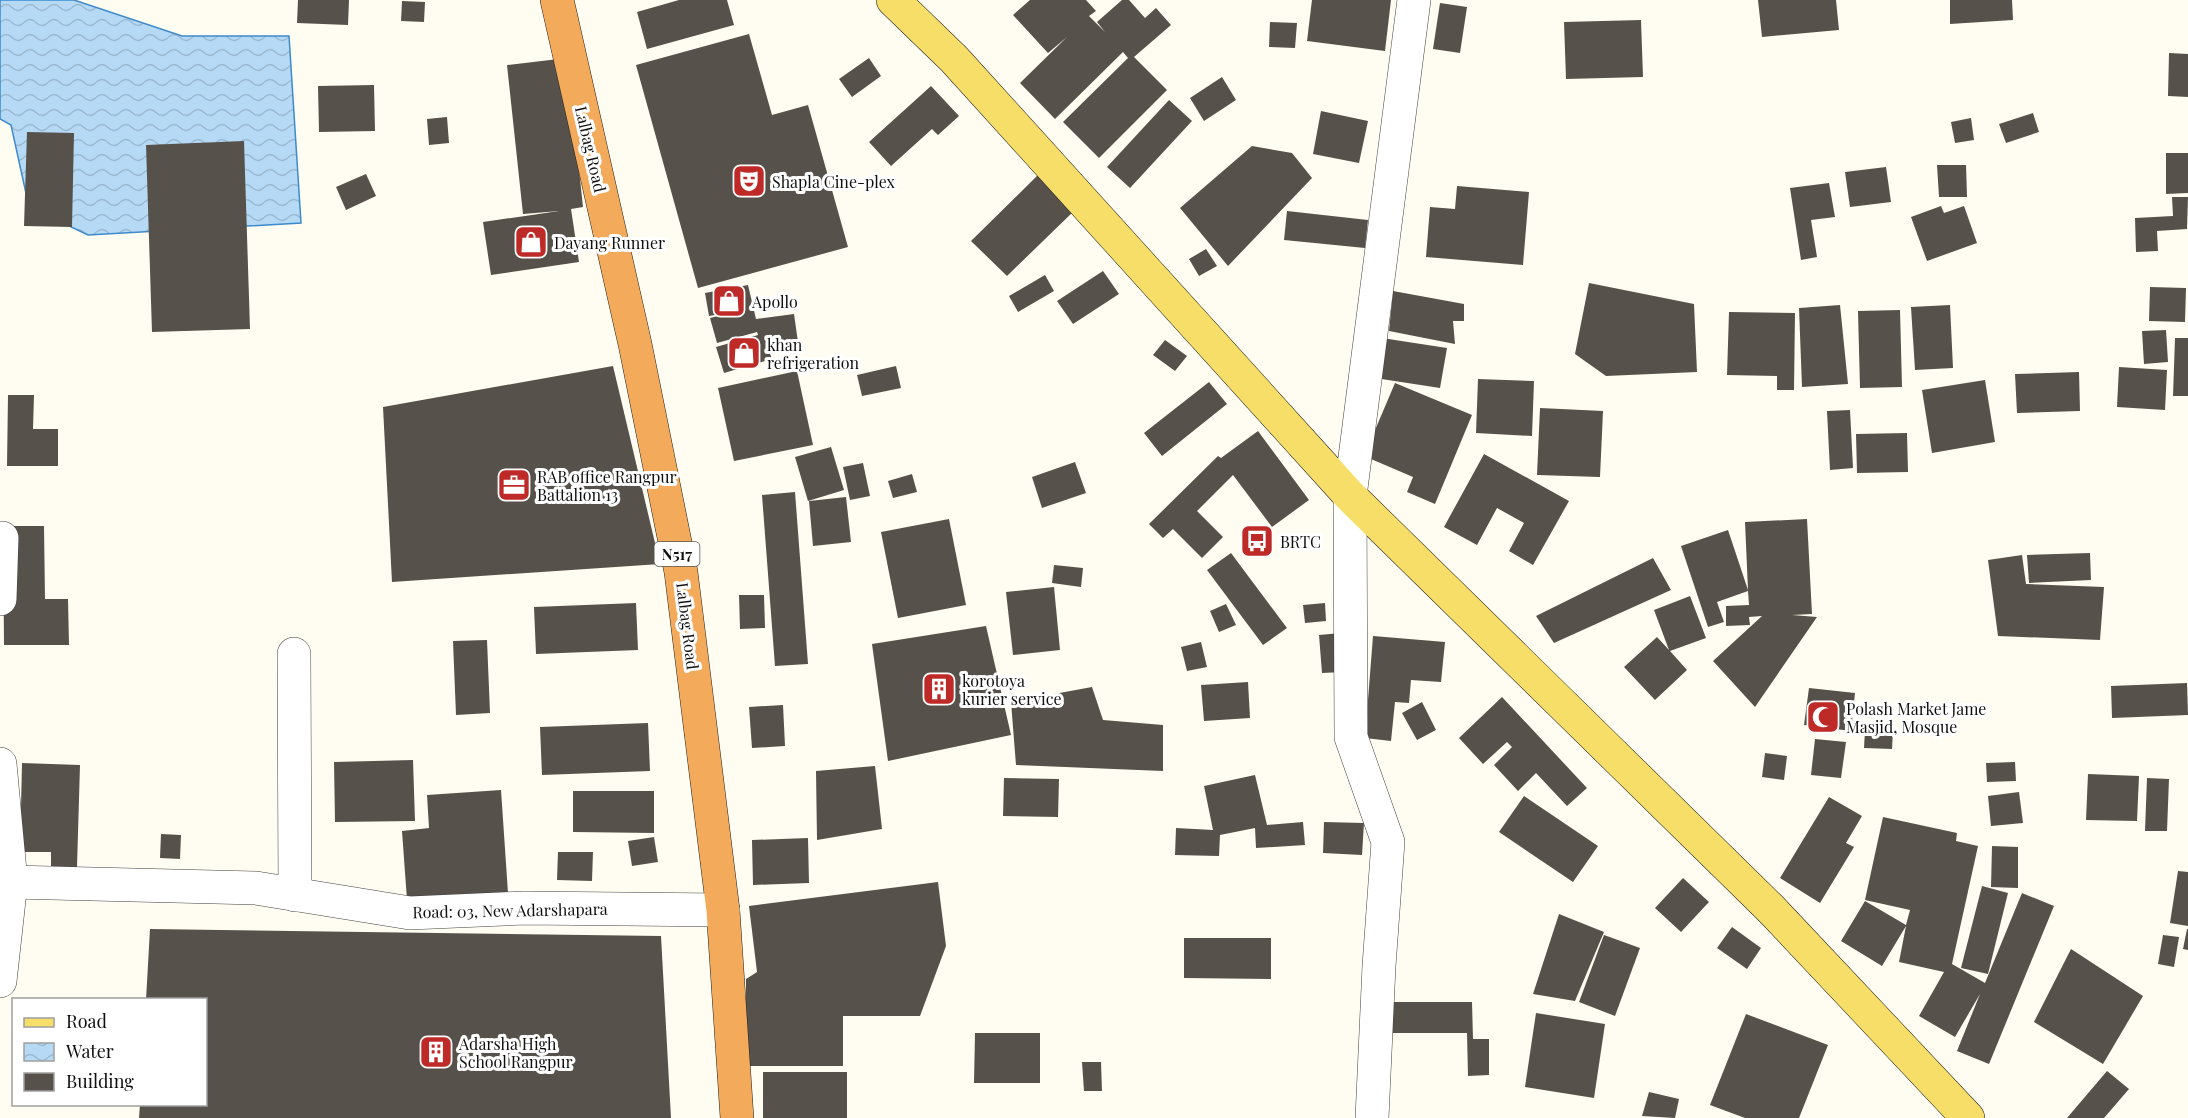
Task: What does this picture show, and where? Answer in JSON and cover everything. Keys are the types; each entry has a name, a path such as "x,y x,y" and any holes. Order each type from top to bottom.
{"highway":[{"name":"Lalbag Road","path":"557,0 635,344 681,572 723,909 737,1118"}],"main road":[{"path":"893,0 954,59 1350,496 1771,909 1968,1118"}],"street":[{"path":"1372,1118 1379,966 1388,842 1351,737 1350,496 1414,0"},
{"path":"0,538 2,538 0,599"},
{"path":"294,654 295,894"},
{"path":"0,764 11,882 0,981"},
{"name":"Road: 03, New Adarshapara","path":"11,882 256,888 410,913 525,908 723,909"}],"water":[{"path":"0,0 74,0 182,36 289,36 301,223 88,235 29,207 11,125 0,119"}],"building":[{"path":"298,0 349,0 348,25 297,23"},
{"path":"679,0 727,0 734,25 647,49 637,12"},
{"path":"1030,0 1086,0 1096,11 1089,16 1105,32 1097,22 1122,0 1129,0 1145,18 1156,8 1171,25 1134,57 1167,90 1099,158 1063,122 1128,58 1123,52 1055,119 1020,83 1067,37 1048,53 1013,15"},
{"path":"1312,0 1391,0 1385,51 1307,41"},
{"path":"1758,0 1836,0 1839,30 1762,37"},
{"path":"1950,0 2012,0 2013,20 1950,24"},
{"path":"402,1 425,2 424,22 401,21"},
{"path":"1440,3 1467,7 1460,53 1433,49"},
{"path":"1641,20 1643,77 1566,79 1564,22"},
{"path":"1270,22 1297,23 1295,48 1269,47"},
{"name":"Shapla Cine-plex","path":"749,34 772,115 808,105 848,247 698,288 636,65"},
{"path":"2169,53 2188,54 2188,97 2168,96"},
{"path":"567,58 583,207 571,209 579,262 491,275 483,222 559,211 523,214 507,65"},
{"path":"869,58 881,76 852,97 839,79"},
{"path":"1222,77 1236,100 1204,121 1190,98"},
{"path":"374,85 375,131 319,132 318,86"},
{"path":"931,86 959,116 938,135 932,129 891,166 869,142"},
{"path":"1169,100 1192,121 1130,188 1107,167"},
{"path":"1321,111 1368,121 1359,163 1313,154"},
{"path":"2033,113 2039,132 2006,143 1999,124"},
{"path":"447,117 449,143 429,145 427,119"},
{"path":"1971,118 1974,140 1955,143 1951,122"},
{"path":"27,132 74,133 72,227 24,226"},
{"path":"244,141 250,329 152,332 146,145"},
{"path":"1252,146 1292,153 1312,178 1228,266 1180,208"},
{"path":"2166,153 2188,153 2188,193 2166,194"},
{"path":"1937,165 1966,165 1967,197 1939,197"},
{"path":"1886,167 1891,202 1850,207 1845,172"},
{"path":"1040,173 1076,209 1007,276 971,241"},
{"path":"366,174 376,196 346,210 336,187"},
{"path":"1829,183 1835,217 1811,220 1817,257 1801,260 1790,188"},
{"path":"1457,186 1529,192 1523,265 1426,257 1430,207 1455,209"},
{"path":"2172,197 2188,197 2187,229 2157,231 2158,251 2136,252 2135,218 2173,216"},
{"path":"1941,206 1944,213 1964,206 1977,243 1927,261 1911,217"},
{"path":"1287,211 1368,220 1365,248 1284,240"},
{"path":"1206,249 1217,266 1199,276 1189,259"},
{"path":"1103,271 1119,294 1073,324 1057,301"},
{"path":"1045,275 1054,291 1018,312 1009,296"},
{"path":"1589,283 1694,304 1697,372 1606,376 1575,354"},
{"path":"748,285 756,319 794,314 798,342 767,346 772,359 724,373 716,347 758,335 757,332 717,343 710,318 738,311 709,316 705,293"},
{"path":"2150,287 2186,288 2185,322 2149,321"},
{"path":"1393,291 1464,304 1464,321 1453,321 1455,344 1389,331"},
{"path":"1840,305 1848,384 1802,387 1799,308"},
{"path":"1950,305 1953,368 1915,370 1911,307"},
{"path":"1900,310 1902,387 1860,388 1858,311"},
{"path":"1729,312 1795,313 1794,390 1777,390 1777,376 1727,375"},
{"path":"2166,330 2168,362 2144,364 2142,331"},
{"path":"1382,338 1447,348 1440,388 1375,378"},
{"path":"2175,338 2188,338 2188,396 2173,396"},
{"path":"1165,340 1187,356 1175,371 1153,355"},
{"name":"RAB office Rangpur Battalion 13","path":"613,366 660,564 392,582 383,407"},
{"path":"896,366 901,388 862,396 857,375"},
{"path":"2119,367 2167,370 2165,410 2117,407"},
{"path":"797,371 813,445 734,461 718,388"},
{"path":"2079,372 2080,411 2017,413 2015,374"},
{"path":"1478,379 1534,381 1532,436 1476,433"},
{"path":"1985,380 1995,442 1932,453 1922,390"},
{"path":"1209,382 1227,404 1162,456 1144,433"},
{"path":"1395,383 1472,415 1435,504 1407,492 1413,477 1364,456"},
{"path":"8,395 34,395 33,429 58,429 58,466 7,466"},
{"path":"1540,408 1603,411 1600,477 1537,475"},
{"path":"1850,410 1853,468 1830,470 1827,411"},
{"path":"1258,431 1309,500 1272,527 1233,475 1197,511 1223,537 1202,558 1173,529 1163,538 1149,524 1218,456 1221,458"},
{"path":"1907,433 1908,472 1857,473 1856,434"},
{"path":"831,447 844,490 808,501 795,457"},
{"path":"1484,454 1569,501 1533,565 1509,551 1524,523 1497,508 1477,545 1444,527"},
{"path":"1075,462 1086,493 1042,508 1032,477"},
{"path":"863,463 870,496 850,500 843,467"},
{"path":"912,474 917,492 893,498 888,481"},
{"path":"795,492 808,664 775,666 762,495"},
{"path":"846,497 851,542 813,546 809,501"},
{"path":"949,519 966,605 898,618 881,532"},
{"path":"1807,519 1812,614 1792,615 1817,617 1755,707 1713,661 1762,616 1749,617 1750,625 1726,626 1726,606 1749,605 1748,591 1717,602 1724,622 1708,627 1681,546 1728,530 1748,590 1745,522"},
{"path":"3,526 44,526 45,599 68,599 69,645 4,645"},
{"path":"1231,553 1287,628 1263,645 1207,570"},
{"path":"2090,553 2091,580 2029,583 2027,555"},
{"path":"2022,555 2026,584 2104,587 2100,640 1998,636 1988,560"},
{"path":"1653,558 1671,590 1554,643 1536,616"},
{"path":"1054,565 1083,568 1081,587 1052,583"},
{"path":"1054,587 1060,650 1013,655 1006,592"},
{"path":"739,595 764,595 765,628 740,629"},
{"path":"1690,596 1706,638 1670,651 1687,670 1655,700 1624,667 1657,637 1669,650 1654,610"},
{"path":"636,603 638,650 536,654 534,607"},
{"path":"1325,603 1326,621 1305,623 1303,605"},
{"path":"1226,604 1236,625 1219,632 1210,611"},
{"name":"korotoya kurier service","path":"986,626 1011,735 888,761 872,644"},
{"path":"1341,633 1343,672 1322,673 1319,635"},
{"path":"1373,636 1445,642 1441,682 1411,680 1409,703 1395,702 1391,741 1365,738"},
{"path":"487,640 490,713 456,715 453,641"},
{"path":"1201,642 1207,667 1187,671 1181,647"},
{"path":"1248,682 1250,718 1204,721 1201,685"},
{"path":"2187,683 2188,715 2112,718 2111,686"},
{"path":"1092,687 1103,720 1163,725 1163,771 1016,765 1011,702"},
{"path":"1809,688 1855,693 1851,731 1804,725"},
{"path":"1502,697 1587,788 1567,806 1536,773 1518,791 1494,765 1512,747 1507,742 1483,764 1459,738"},
{"path":"1422,702 1436,730 1417,740 1402,713"},
{"path":"783,705 785,746 752,748 749,707"},
{"path":"648,723 650,771 542,775 540,727"},
{"path":"1865,730 1893,731 1892,749 1864,748"},
{"path":"1815,739 1846,742 1841,778 1811,775"},
{"path":"1765,753 1787,756 1784,780 1762,777"},
{"path":"413,760 415,821 335,822 334,762"},
{"path":"2015,762 2016,781 1987,782 1986,763"},
{"path":"22,763 80,765 77,867 51,867 51,852 20,852"},
{"path":"875,766 882,829 817,840 816,771"},
{"path":"2088,774 2139,776 2137,821 2086,820"},
{"path":"1255,775 1267,825 1303,822 1305,845 1256,848 1255,828 1220,835 1219,856 1175,855 1176,828 1213,830 1204,786"},
{"path":"1004,778 1059,779 1058,817 1003,816"},
{"path":"2147,778 2169,779 2167,831 2145,831"},
{"path":"501,790 508,893 407,900 402,831 429,828 427,795"},
{"path":"573,791 654,791 654,833 573,832"},
{"path":"2019,792 2023,823 1991,826 1988,796"},
{"path":"1524,796 1598,846 1573,882 1499,832"},
{"path":"1829,797 1862,816 1846,843 1854,847 1820,903 1780,878"},
{"path":"1883,817 1957,833 1956,841 1978,846 1952,964 1985,983 2022,893 2054,906 1989,1064 1957,1051 1980,994 1955,1037 1919,1016 1944,972 1899,962 1906,926 1882,966 1841,941 1865,901 1906,925 1910,910 1865,900"},
{"path":"1324,822 1364,823 1362,855 1323,853"},
{"path":"161,834 181,835 180,859 160,858"},
{"path":"654,837 658,862 632,866 628,841"},
{"path":"808,838 809,883 753,885 752,840"},
{"path":"1992,846 2018,847 2018,888 1991,887"},
{"path":"558,852 593,852 592,881 557,880"},
{"path":"2178,871 2188,872 2188,926 2170,923"},
{"path":"1683,878 1709,902 1681,932 1655,908"},
{"path":"938,882 946,946 920,1016 843,1016 843,1066 746,1066 746,979 757,972 749,906"},
{"path":"1982,886 2008,893 1988,974 1961,968"},
{"path":"1559,914 1604,932 1575,1001 1533,994"},
{"path":"1732,927 1761,948 1747,969 1717,948"},
{"name":"Adarsha High School Rangpur","path":"150,929 661,936 671,1118 139,1118 140,1106 207,1106 207,998 146,998"},
{"path":"2188,929 2188,950 2183,949"},
{"path":"1604,935 1640,948 1615,1016 1579,1002"},
{"path":"2163,935 2179,937 2174,967 2158,964"},
{"path":"1184,938 1271,938 1271,979 1184,978"},
{"path":"2071,949 2143,996 2103,1064 2034,1022"},
{"path":"1392,1002 1472,1002 1473,1039 1489,1039 1489,1075 1468,1076 1467,1033 1392,1033"},
{"path":"1536,1013 1605,1024 1594,1098 1525,1087"},
{"path":"1746,1014 1828,1045 1799,1118 1745,1118 1710,1105"},
{"path":"975,1033 1040,1033 1040,1083 974,1083"},
{"path":"1082,1062 1101,1062 1102,1091 1084,1091"},
{"path":"2107,1071 2129,1089 2104,1118 2067,1118"},
{"path":"763,1072 847,1072 847,1118 763,1118"},
{"path":"1649,1092 1679,1099 1675,1118 1642,1116"}],"place":[{"name":"Shapla Cine-plex","path":"749,181"},
{"name":"Dayang Runner","path":"531,242"},
{"name":"Apollo","path":"729,301"},
{"name":"khan refrigeration","path":"744,353"},
{"name":"RAB office Rangpur Battalion 13","path":"514,485"},
{"name":"BRTC","path":"1257,541"},
{"name":"korotoya kurier service","path":"939,689"},
{"name":"Polash Market Jame Masjid, Mosque","path":"1823,717"},
{"name":"Adarsha High School Rangpur","path":"436,1052"}]}
